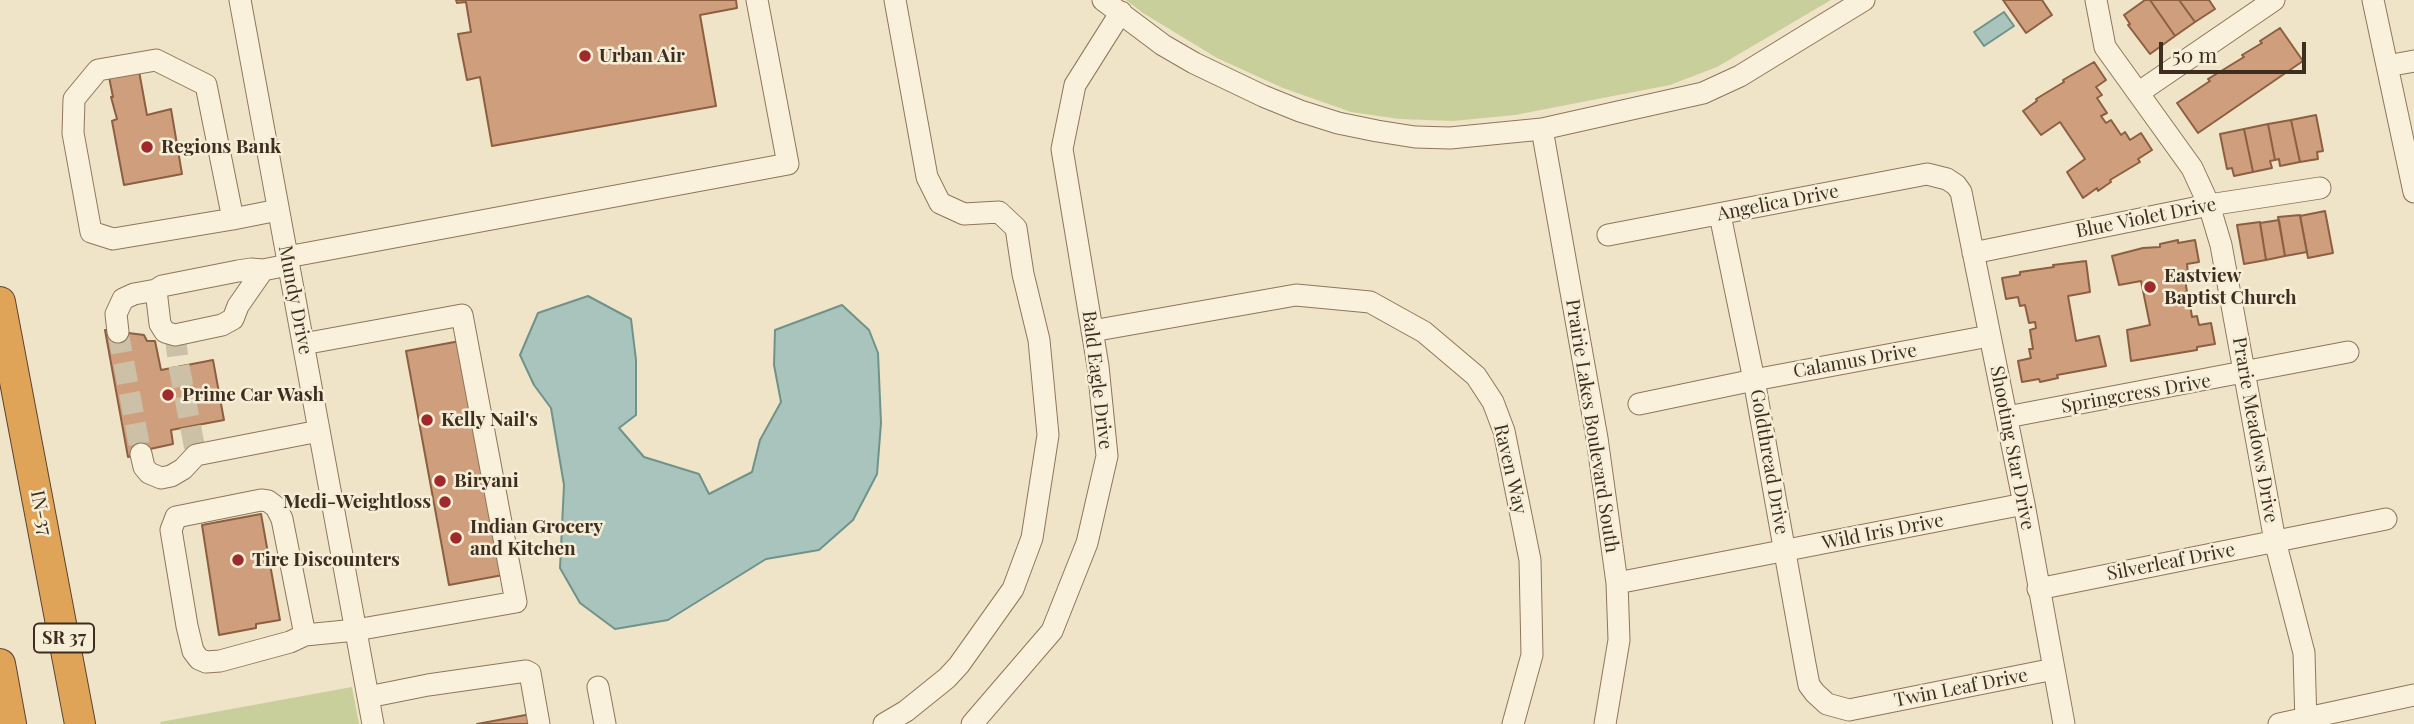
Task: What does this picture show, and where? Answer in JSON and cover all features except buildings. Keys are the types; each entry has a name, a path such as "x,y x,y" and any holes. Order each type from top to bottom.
{"highway":[{"name":"IN-37","path":"0,302 80,724"},
{"path":"0,664 11,724"}],"street":[{"name":"Mundy Drive","path":"240,0 373,724"},
{"path":"118,332 116,314 123,299 162,286 239,271 263,270 288,261 788,163 757,0"},
{"path":"884,724 906,711 947,678 1013,589 1031,538 1048,435 1040,340 1023,274 1016,228 999,212 964,214 940,204 927,177 894,0"},
{"path":"1112,6 1163,45 1218,75 1287,106 1338,123 1415,137 1450,138 1542,129 1719,87 1864,0"},
{"name":"Prarie Meadows Drive","path":"2096,0 2105,47 2192,168 2209,205 2221,245 2276,541 2304,653 2306,722"},
{"path":"2138,93 2274,0"},
{"path":"2373,0 2414,192"},
{"name":"Bald Eagle Drive","path":"972,724 1052,631 1087,543 1107,456 1092,331 1062,149 1075,85 1112,6"},
{"path":"233,219 205,85 156,60 98,70 74,99 73,133 91,232 113,239 233,219 278,211"},
{"path":"2387,66 2414,61"},
{"name":"Prairie Lakes Boulevard South","path":"1542,129 1597,438 1617,583 1619,640 1605,724"},
{"name":"Angelica Drive","path":"1608,235 1927,174 1947,179"},
{"name":"Shooting Star Drive","path":"1947,179 1961,192 2024,504 2064,724"},
{"name":"Blue Violet Drive","path":"1973,253 2209,205 2320,187"},
{"name":"Goldthread Drive","path":"1720,215 1754,380 1809,685 1827,704"},
{"path":"156,290 160,324 165,332 175,335 222,325 233,319 238,306 263,270"},
{"name":"Raven Way","path":"1092,331 1296,295 1370,302 1424,332 1476,376 1493,402 1504,431 1530,560 1532,655 1513,724"},
{"path":"303,344 462,315 516,602 356,630 305,635 290,642 220,661 206,662 199,659 193,651 187,626 171,530 176,517 261,500 276,506 282,519 305,635"},
{"name":"Calamus Drive","path":"1639,404 1989,336"},
{"name":"Springcress Drive","path":"2007,417 2245,374 2348,352"},
{"path":"141,454 144,467 149,473 161,478 183,469 197,455 319,431"},
{"name":"Wild Iris Drive","path":"1617,583 2024,504"},
{"name":"Silverleaf Drive","path":"2038,589 2386,519"},
{"name":"Twin Leaf Drive","path":"1827,704 1849,710 2054,669"},
{"path":"368,697 526,671 530,673 539,724"},
{"path":"598,687 605,724"},
{"path":"2279,724 2306,722 2414,695"}],"green space":[{"path":"1126,0 1831,0 1717,67 1670,85 1515,115 1453,121 1399,119 1351,112 1283,88 1217,58"},
{"path":"352,687 359,724 160,722"}],"water":[{"path":"2004,12 2014,26 1984,46 1974,32"},
{"path":"588,296 631,319 636,360 636,415 619,428 644,457 699,474 709,494 752,472 760,440 781,402 774,365 775,330 842,305 869,330 878,353 881,423 877,474 853,520 819,550 766,559 668,620 615,629 580,603 560,568 564,485 551,408 534,385 520,355 538,313"}],"tunnel":[{"path":"118,332 141,454"},
{"path":"175,335 196,455"}],"place":[{"name":"Urban Air","path":"585,56"},
{"name":"Regions Bank","path":"147,147"},
{"name":"Eastview Baptist Church","path":"2150,287"},
{"name":"Prime Car Wash","path":"168,395"},
{"name":"Kelly Nail's","path":"427,420"},
{"name":"Biryani","path":"440,481"},
{"name":"Medi-Weightloss","path":"445,502"},
{"name":"Indian Grocery and Kitchen","path":"456,538"},
{"name":"Tire Discounters","path":"238,560"}]}
